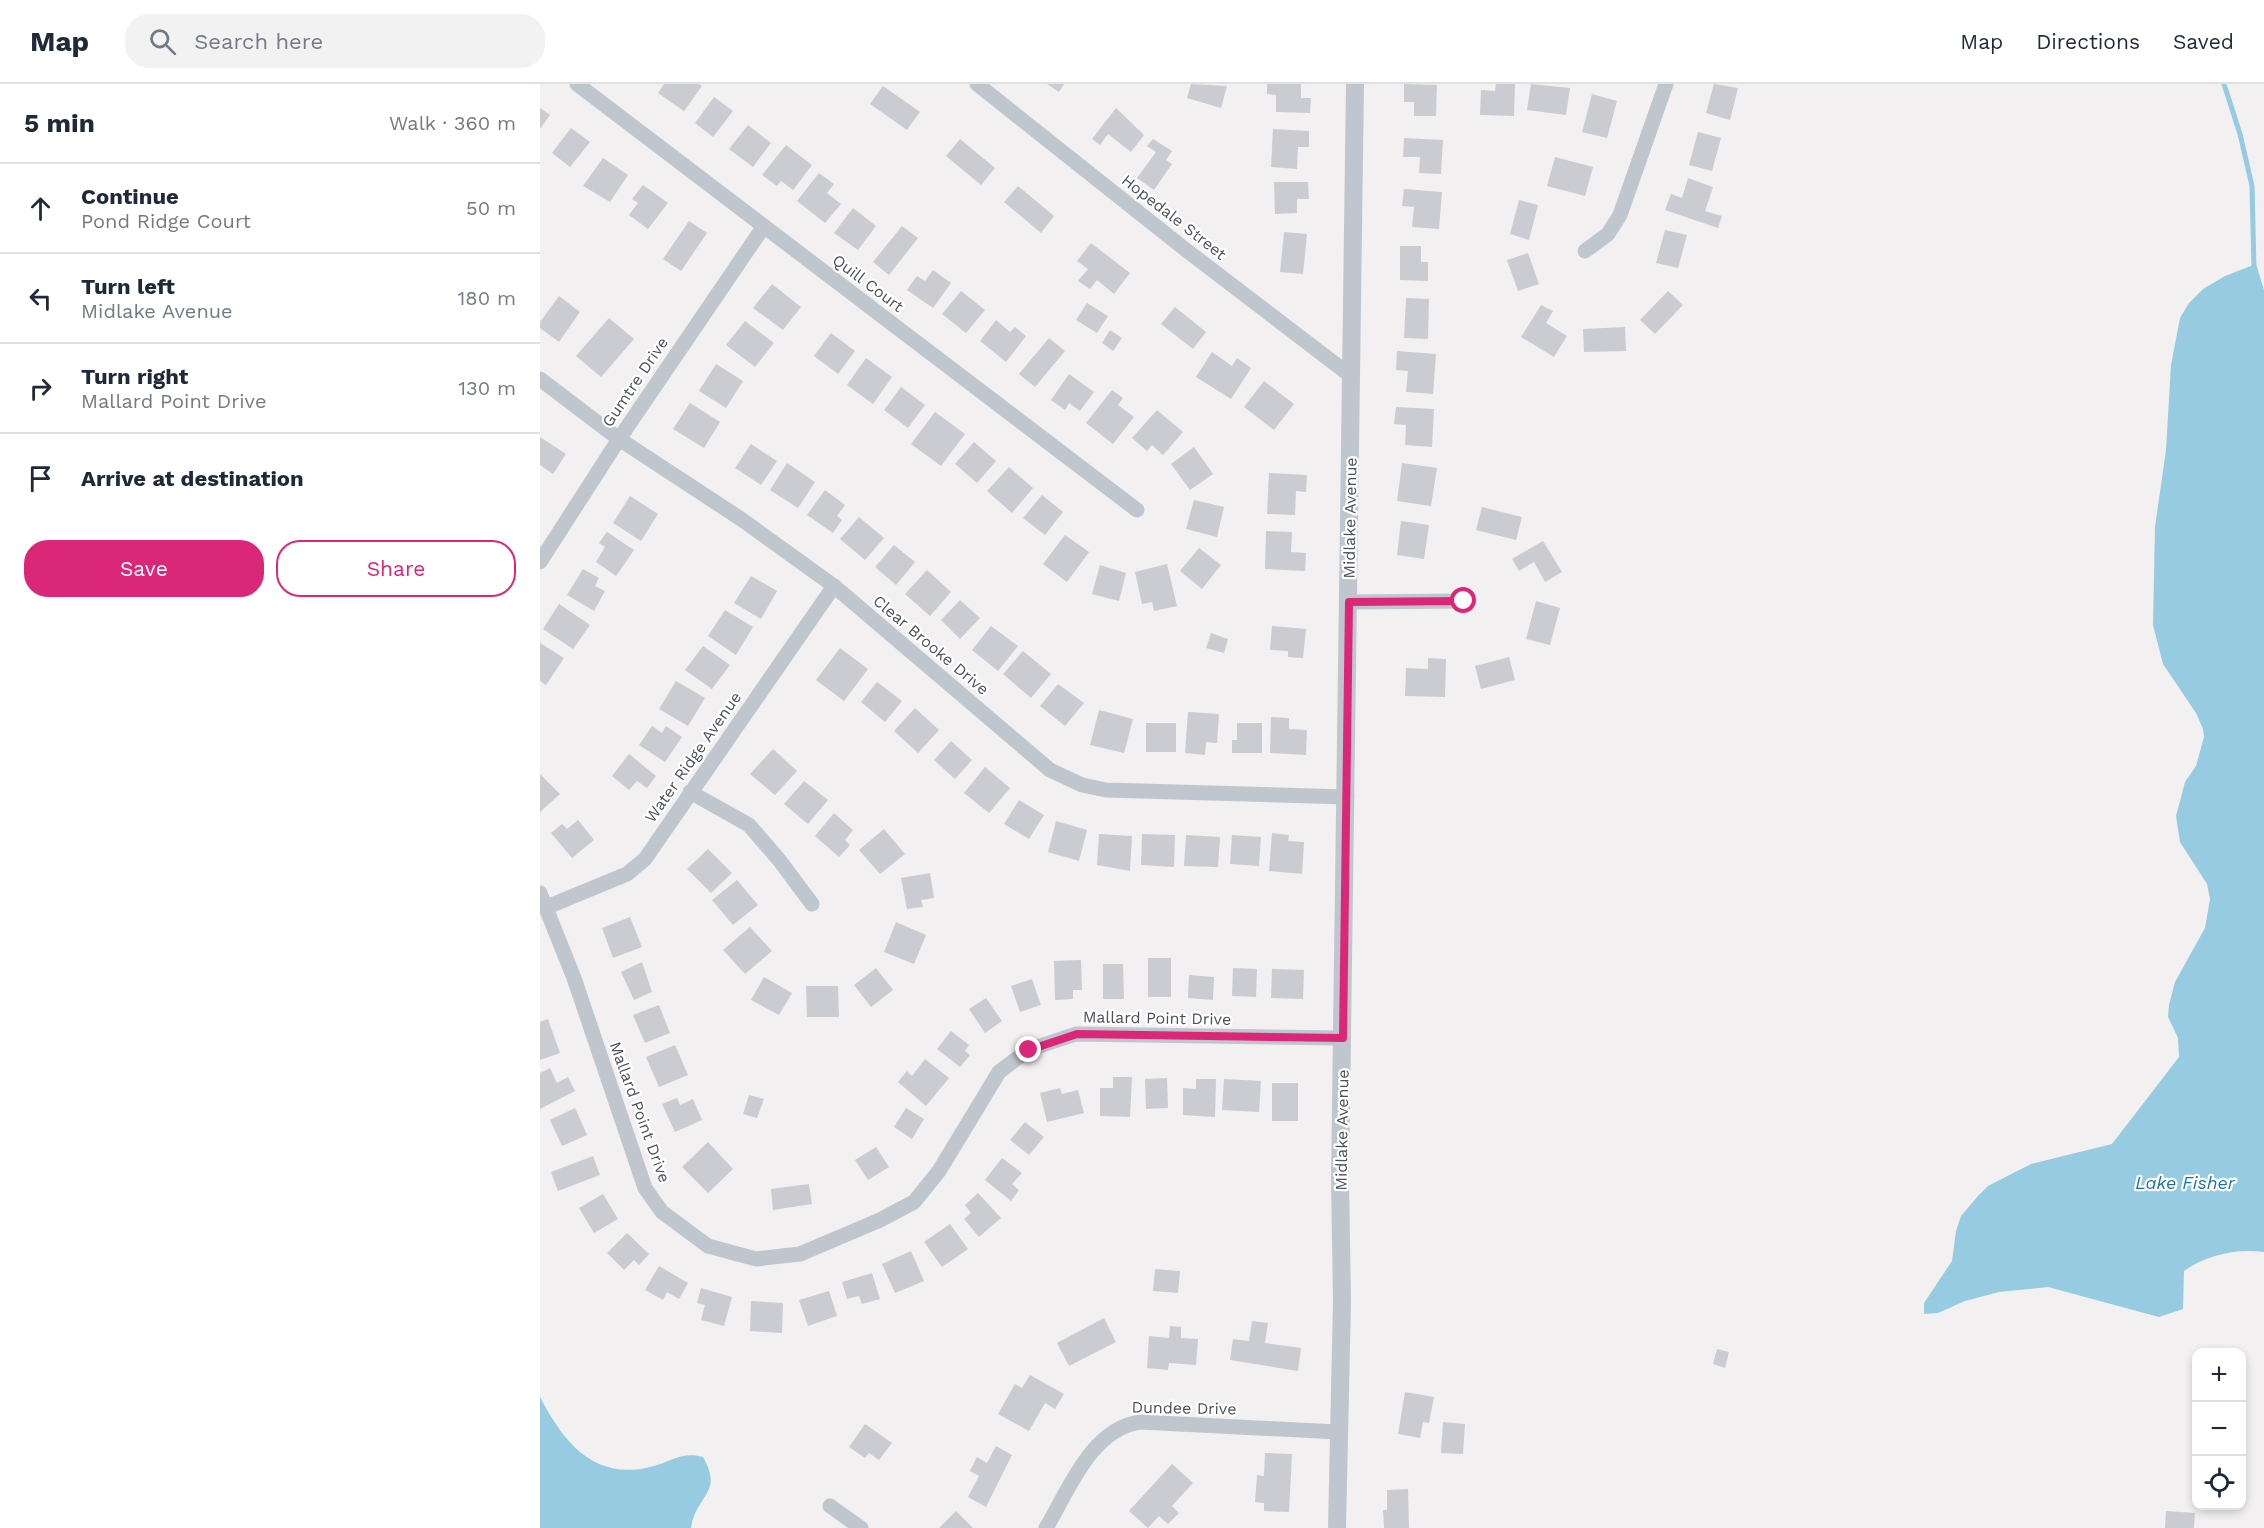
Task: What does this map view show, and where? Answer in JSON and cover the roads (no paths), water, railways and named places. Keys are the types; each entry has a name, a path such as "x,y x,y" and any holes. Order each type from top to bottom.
{"street":[{"name":"Quill Court","path":"577,84 1137,510"},
{"name":"Hopedale Street","path":"976,84 1186,250 1351,376"},
{"name":"Midlake Avenue","path":"1337,1528 1342,1301 1340,1179 1355,84"},
{"path":"1586,251 1608,234 1620,215 1666,84"},
{"name":"Gumtre Drive","path":"540,562 619,439 764,226"},
{"name":"Clear Brooke Drive","path":"540,379 619,439 741,519 834,586 1050,770 1082,785 1106,790 1347,797"},
{"name":"Water Ridge Avenue","path":"547,908 627,874 645,859 834,586"},
{"path":"1349,602 1464,601"},
{"path":"690,792 749,825 812,904"},
{"name":"Mallard Point Drive","path":"540,892 574,978 645,1188 662,1212 708,1246 756,1259 800,1254 880,1220 914,1202 939,1171 999,1072 1029,1050 1077,1034 1343,1038"},
{"name":"Dundee Drive","path":"1046,1528 1090,1455 1102,1440 1124,1424 1140,1422 1338,1432"},
{"path":"830,1506 861,1528"}],"water":[{"name":"Lake Fisher","path":"2256,264 2264,290 2264,1252 2233,1252 2192,1265 2184,1271 2183,1309 2159,1317 2048,1287 1999,1292 1965,1301 1938,1313 1924,1314 1924,1303 1952,1261 1956,1231 1961,1216 1978,1196 1988,1186 2031,1164 2112,1144 2179,1057 2178,1038 2168,1017 2169,1005 2175,982 2205,928 2210,899 2207,884 2180,842 2176,816 2185,782 2196,766 2204,737 2196,713 2163,664 2153,625 2155,527 2166,450 2171,365 2180,318 2189,303 2203,289 2225,276"},
{"path":"540,1397 570,1442 596,1463 630,1470 650,1467 682,1456 703,1457 709,1469 710,1487 698,1508 691,1528 540,1528"}],"waterway":[{"path":"2224,84 2240,134 2252,186 2254,269"}]}
